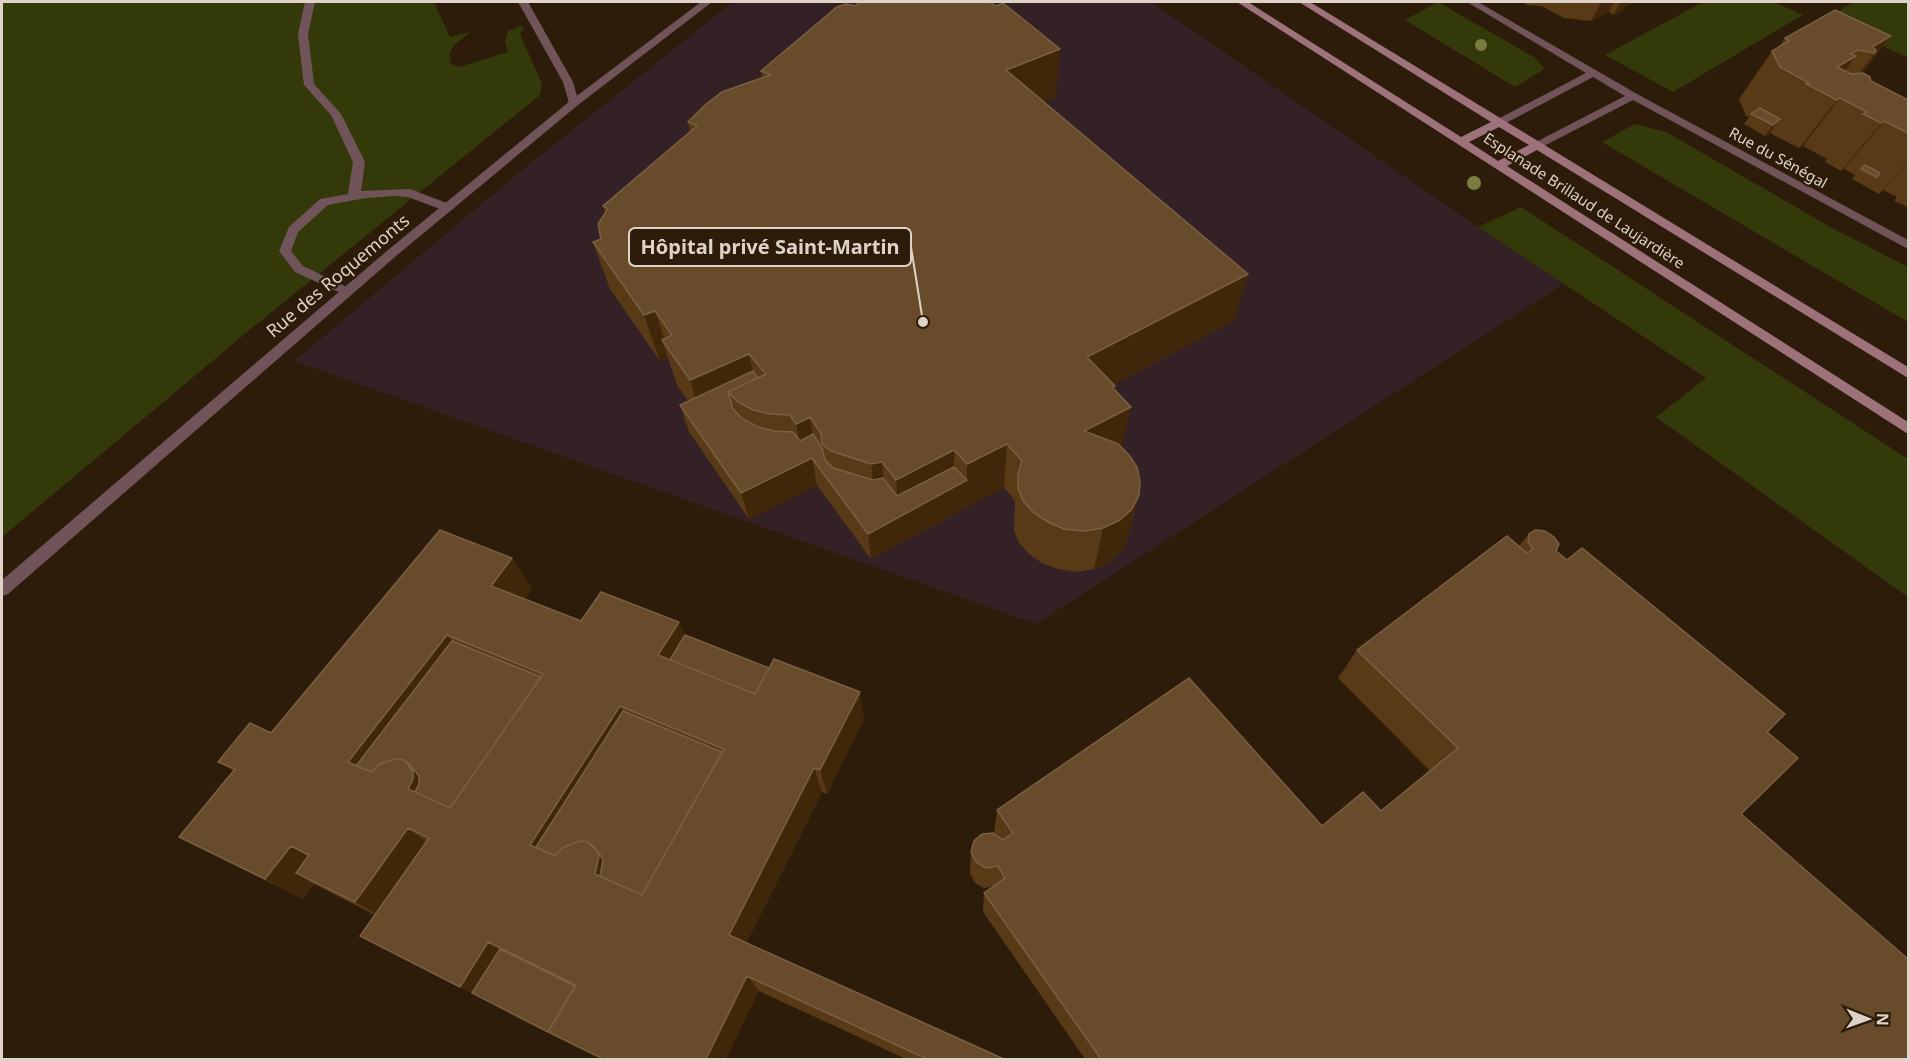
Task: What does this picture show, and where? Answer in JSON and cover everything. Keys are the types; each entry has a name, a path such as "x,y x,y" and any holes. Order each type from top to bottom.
{"street":[{"path":"310,2 303,34 309,85 336,114 359,162 354,196"},
{"path":"524,2 568,82 574,104"},
{"name":"Rue des Roquemonts","path":"2,589 347,292 574,104 707,2"},
{"name":"Esplanade Brillaud de Laujardière","path":"1242,2 1908,429"},
{"name":"Esplanade Brillaud de Laujardière","path":"1304,2 1908,374"},
{"name":"Rue du Sénégal","path":"1472,2 1593,74 1908,245"},
{"path":"1461,142 1593,74"},
{"path":"1498,166 1633,96"},
{"path":"347,292 299,269 285,251 293,230 324,202 394,192 410,193 448,208"}],"shaded area":[{"path":"733,2 1151,2 1478,227 1565,283 1036,624 294,361 531,163"}],"green space":[{"path":"2,2 434,2 450,37 471,32 455,44 449,54 451,64 459,67 508,52 505,42 508,31 520,26 524,28 520,34 542,84 540,95 252,328 2,537"},
{"path":"1438,2 1534,57 1545,69 1515,87 1405,20"},
{"path":"1703,2 1774,2 1803,15 1673,92 1605,55"},
{"path":"1854,2 1908,2 1908,58 1825,19"},
{"path":"1635,124 1666,132 1834,229 1908,267 1908,322 1602,142"},
{"path":"1521,207 1908,459 1908,597 1656,417 1706,378 1478,227"}],"building":[{"path":"861,2 990,2 996,6 1003,3 1060,49 1006,70 1248,274 1087,357 1115,386 1112,387 1131,407 1084,431 1118,444 1137,467 1140,481 1139,495 1132,509 1120,520 1103,528 1084,531 1064,529 1034,513 1023,501 1018,488 1018,474 1022,461 1007,444 967,464 954,450 896,480 882,462 871,464 831,451 822,444 821,433 810,417 796,424 790,415 753,410 738,402 728,392 766,374 749,354 690,380 662,340 672,335 655,311 644,315 593,242 601,239 598,224 608,209 603,206 697,126 688,122 705,105 722,92 770,75 761,71 837,7 846,4 856,6"},
{"path":"1835,10 1891,36 1872,47 1876,50 1875,53 1858,50 1851,54 1856,56 1837,67 1851,74 1863,73 1870,77 1871,81 1908,100 1908,133 1863,114 1867,112 1806,84 1809,83 1780,67 1772,51 1789,41 1785,38"},
{"path":"1760,108 1780,119 1773,125 1751,114"},
{"path":"1865,165 1880,173 1877,177 1861,169"},
{"path":"753,371 758,378 728,392 733,409 743,419 758,427 793,432 800,441 813,434 822,448 825,460 833,468 873,480 883,478 897,496 954,467 967,480 868,534 812,458 741,493 680,405"},
{"path":"440,530 512,558 491,586 581,621 601,592 679,622 658,655 755,694 774,659 860,692 820,770 814,768 729,935 1004,1059 927,1059 747,976 706,1059 603,1059 548,1032 576,985 488,942 460,987 360,936 429,838 408,828 355,902 296,873 309,855 291,846 265,879 179,837 235,769 218,762 250,723 271,733","holes":["447,635 543,674 450,808 408,789 413,779 413,771 404,760 397,759 379,764 372,772 348,762","620,706 724,749 642,895 595,874 599,856 588,842 580,841 562,848 555,856 530,845"]},
{"path":"1535,530 1545,531 1554,537 1559,544 1556,551 1567,560 1582,548 1785,714 1767,732 1798,758 1741,814 1908,959 1908,1059 1101,1059 984,893 1005,878 998,866 986,868 976,862 971,852 974,841 982,834 993,833 1003,840 1013,833 997,810 1189,678 1322,826 1363,792 1381,811 1458,748 1357,650 1507,536 1527,553 1533,549 1528,542 1529,534"},
{"path":"685,635 769,668 755,694 670,660"},
{"path":"452,641 541,677 450,808 415,792 419,784 419,776 404,760 397,759 379,764 372,772 356,766"},
{"path":"623,711 722,752 642,895 600,876 603,860 588,842 580,841 562,848 555,856 536,847"},
{"path":"500,949 575,986 548,1032 472,993"}],"place":[{"name":"Hôpital privé Saint-Martin","path":"923,322"}]}
